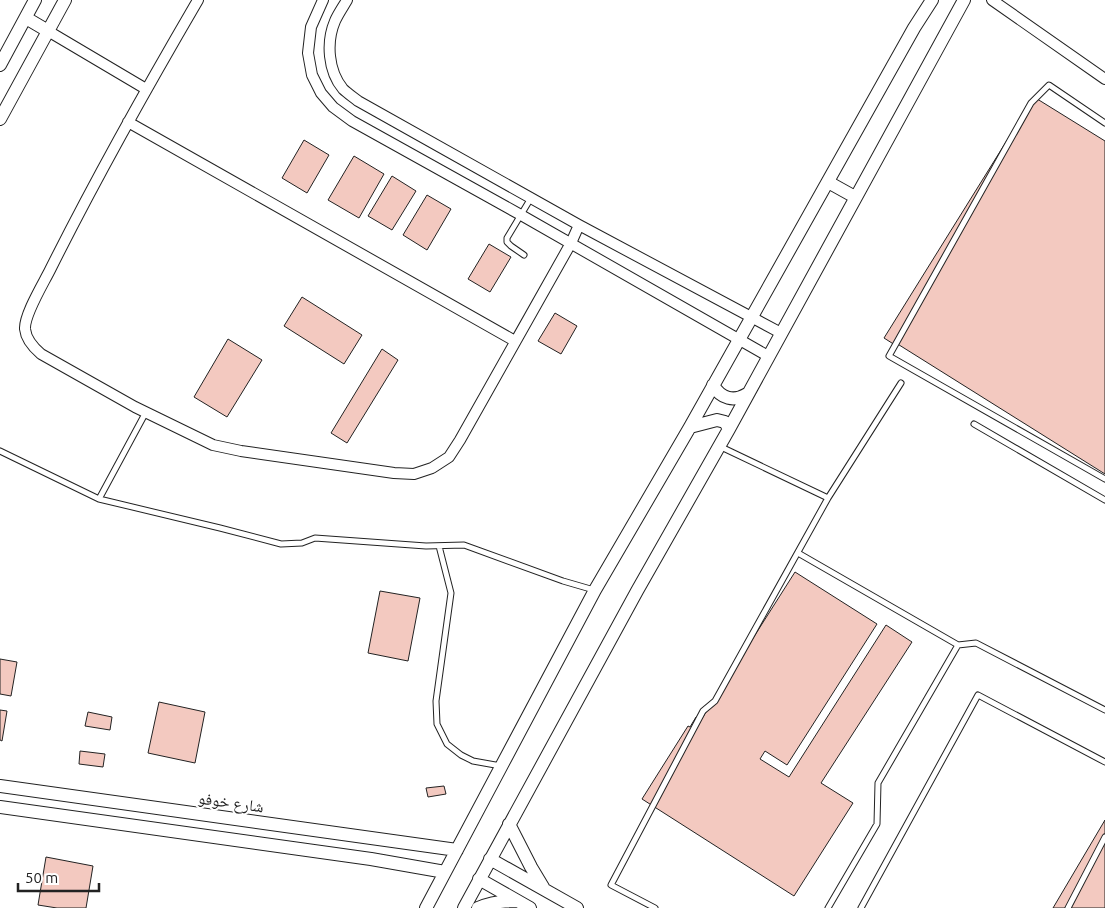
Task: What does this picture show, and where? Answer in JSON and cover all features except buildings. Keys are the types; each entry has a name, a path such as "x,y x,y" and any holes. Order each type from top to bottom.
{"street":[{"path":"0,65 35,0"},
{"path":"0,119 65,0"},
{"path":"198,0 128,122 26,317 25,330 32,346 41,354 146,412 213,445 394,474 414,474 432,468 449,457 571,243 579,225"},
{"path":"323,0 311,27 308,53 312,75 320,94 333,107 352,121 768,356"},
{"path":"347,0 334,22 330,39 330,59 335,77 344,89 358,102 579,225 781,332"},
{"path":"426,908 595,590 690,427 914,28 932,0"},
{"path":"464,908 964,0"},
{"path":"992,0 1105,79"},
{"path":"26,18 146,89"},
{"path":"128,122 516,341"},
{"path":"828,182 855,197"},
{"path":"713,385 720,394 731,399 737,399 748,394"},
{"path":"690,427 717,420 725,422 729,429"},
{"name":"شارع خوفو","path":"0,786 457,850"},
{"path":"0,807 371,859 445,872"},
{"path":"509,824 544,889"},
{"path":"490,859 577,908"},
{"path":"479,879 530,908"},
{"path":"478,908 498,901 517,901"}],"lane":[{"path":"1105,123 1049,85 1030,103 889,356 1105,479"},
{"path":"524,255 511,246 508,238 531,198"},
{"path":"655,908 611,885 703,711 716,702 828,498 901,383"},
{"path":"99,500 146,412"},
{"path":"974,424 1105,500"},
{"path":"719,446 828,498"},
{"path":"0,451 99,500 281,544 302,543 315,538 426,546 464,545 563,581 595,590"},
{"path":"439,546 451,592 436,700 437,724 447,744 461,755 473,760 502,766"},
{"path":"798,553 958,645 976,643 1105,710"},
{"path":"828,908 877,824 878,783 958,645"},
{"path":"861,908 978,694 1105,762"},
{"path":"1068,908 1105,837"}]}
